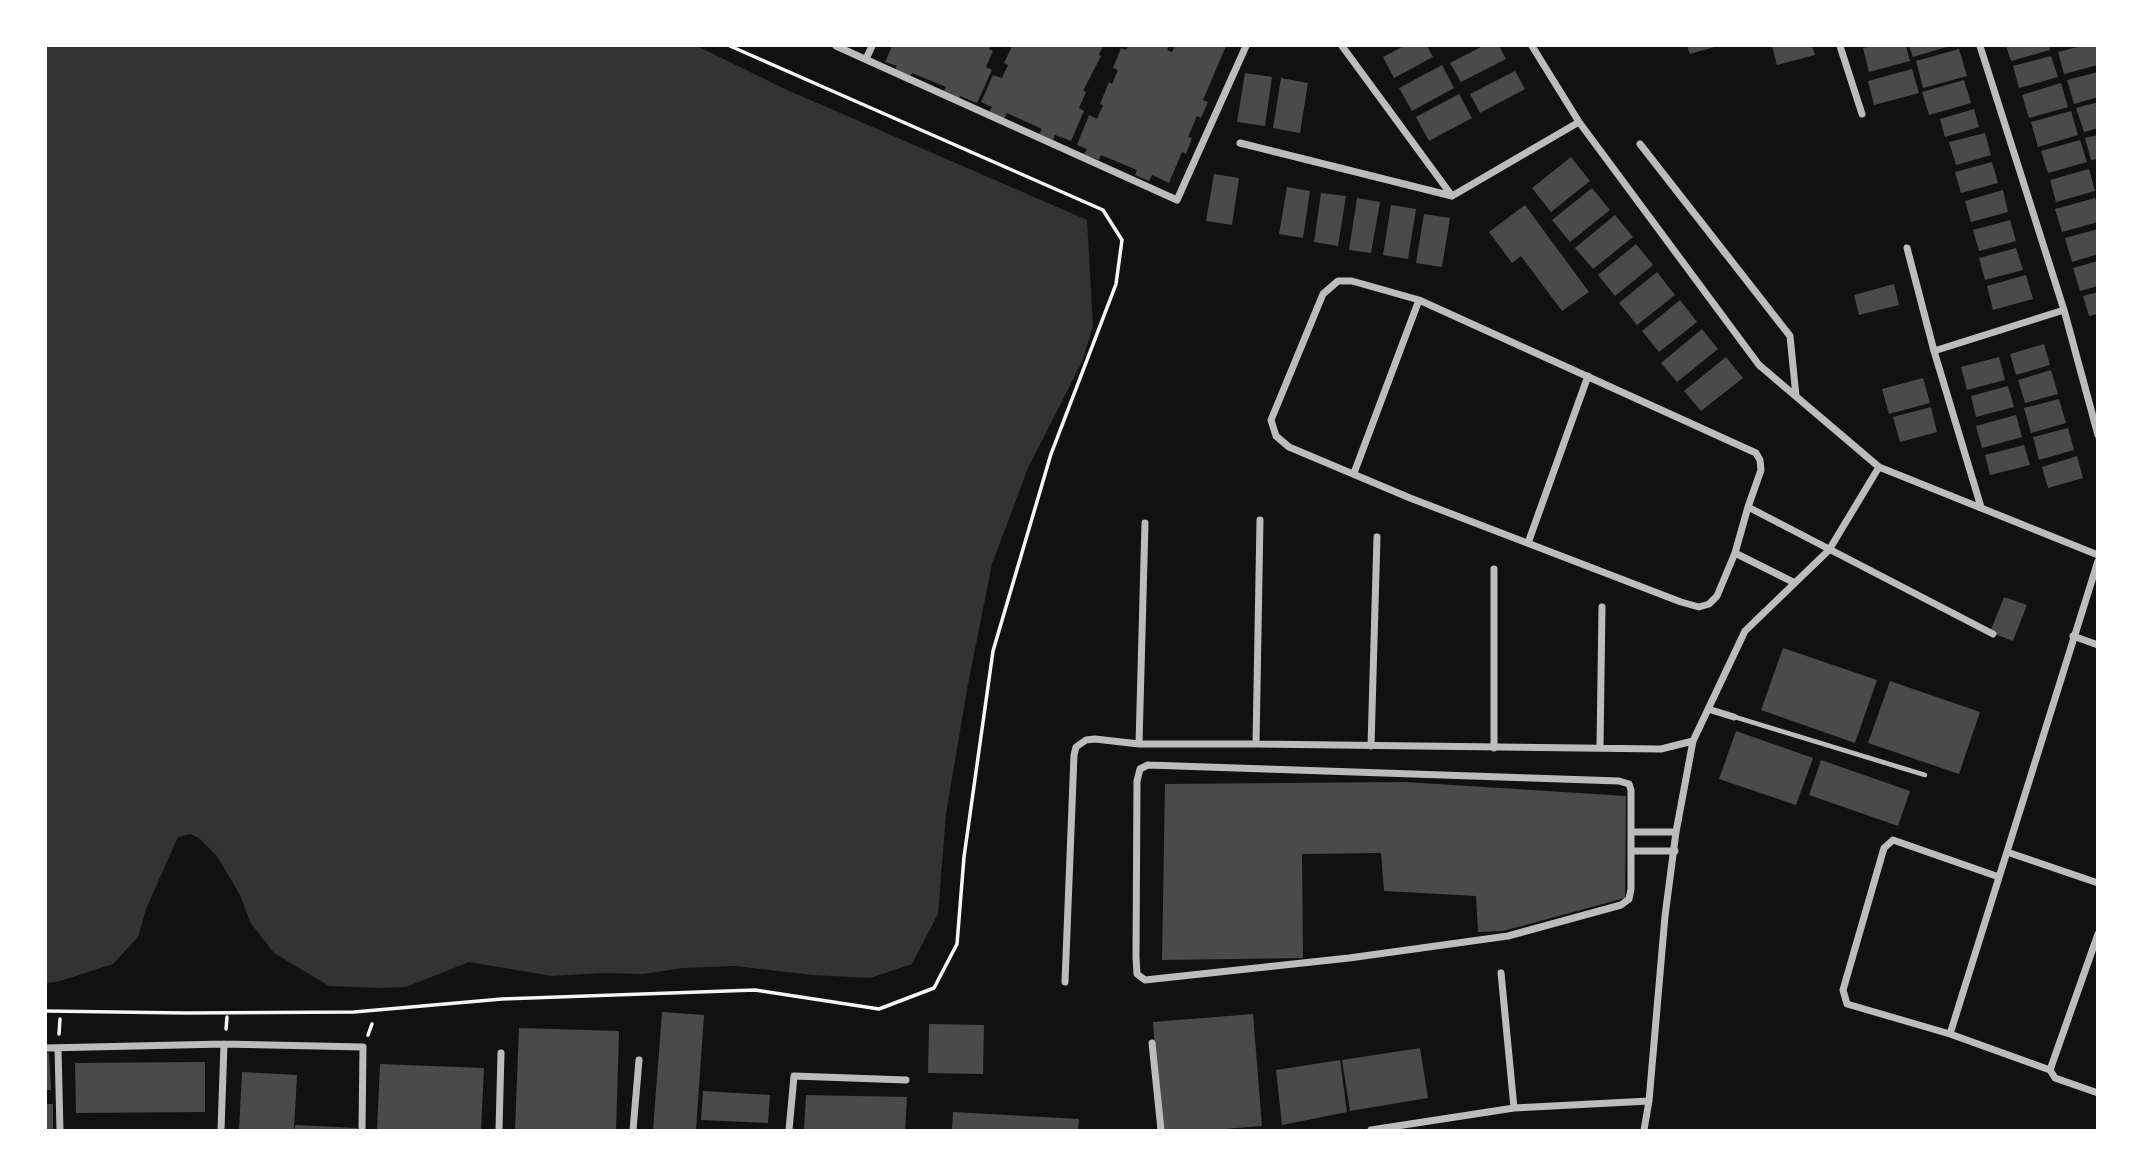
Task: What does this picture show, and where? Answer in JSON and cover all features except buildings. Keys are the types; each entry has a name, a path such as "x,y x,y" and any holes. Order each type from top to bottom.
{"street":[{"path":"836,46 1177,200 1246,46"},
{"path":"866,59 872,46"},
{"path":"1342,46 1452,196"},
{"path":"1532,46 1579,122 1759,365 1879,467 1981,507 2098,558 1951,1034"},
{"path":"1840,46 1862,114"},
{"path":"1980,46 2064,310 2098,435"},
{"path":"1240,144 1452,196 1579,122"},
{"path":"1640,145 1790,337 1796,396"},
{"path":"1907,248 1934,351 1981,507"},
{"path":"1338,281 1352,281 1419,300 1756,453 1761,470 1735,553 1717,596 1709,604 1699,607 1681,602 1410,498 1289,447 1276,436 1271,420 1323,294 1329,287 1338,281"},
{"path":"1354,473 1419,300"},
{"path":"1934,351 2064,310"},
{"path":"1528,543 1588,376"},
{"path":"1644,1130 1649,1101 1665,916 1676,832 1693,741 1745,631 1829,550 1879,467"},
{"path":"1748,507 1993,634"},
{"path":"1256,744 1259,520"},
{"path":"1139,744 1145,523"},
{"path":"1371,746 1377,537"},
{"path":"1735,553 1795,583"},
{"path":"1494,569 1494,748"},
{"path":"1600,747 1602,607"},
{"path":"2073,636 2098,645"},
{"path":"1708,709 1734,717"},
{"path":"1065,982 1074,755 1076,747 1086,740 1139,744 1661,749 1693,741"},
{"path":"1148,765 1619,781 1629,784 1631,790 1631,851 1631,889 1629,899 1621,905 1508,936 1349,958 1145,980 1137,974 1138,781 1140,769 1148,765"},
{"path":"1631,832 1676,832"},
{"path":"1999,877 1893,840 1884,848 1843,990 1847,1004 1951,1034 2050,1070 2054,1078 2098,1093"},
{"path":"1631,851 1675,851"},
{"path":"2007,852 2098,883"},
{"path":"2050,1070 2098,934"},
{"path":"1501,973 1514,1108"},
{"path":"1152,1043 1161,1130"},
{"path":"221,1130 224,1044"},
{"path":"46,1048 224,1044 363,1047 362,1130"},
{"path":"58,1048 60,1130"},
{"path":"499,1130 501,1053"},
{"path":"633,1130 639,1060"},
{"path":"789,1130 793,1076 906,1080"},
{"path":"1371,1130 1514,1108 1649,1101"}],"lane":[{"path":"1734,717 1925,775"}],"path":[{"path":"46,1011 354,1012 502,999 755,990 879,1009 934,988 957,944 964,857 993,651 1051,454 1116,284 1122,240 1103,209 730,46"}],"shaded area":[{"path":"46,46 697,46 785,89 1087,220 1093,327 1082,362 1028,468 992,564 946,814 938,914 912,964 870,978 812,975 735,966 683,968 643,974 552,976 469,962 406,987 329,986 274,953 250,922 240,895 217,856 199,838 190,834 178,837 146,909 138,937 113,964 46,983"}]}
